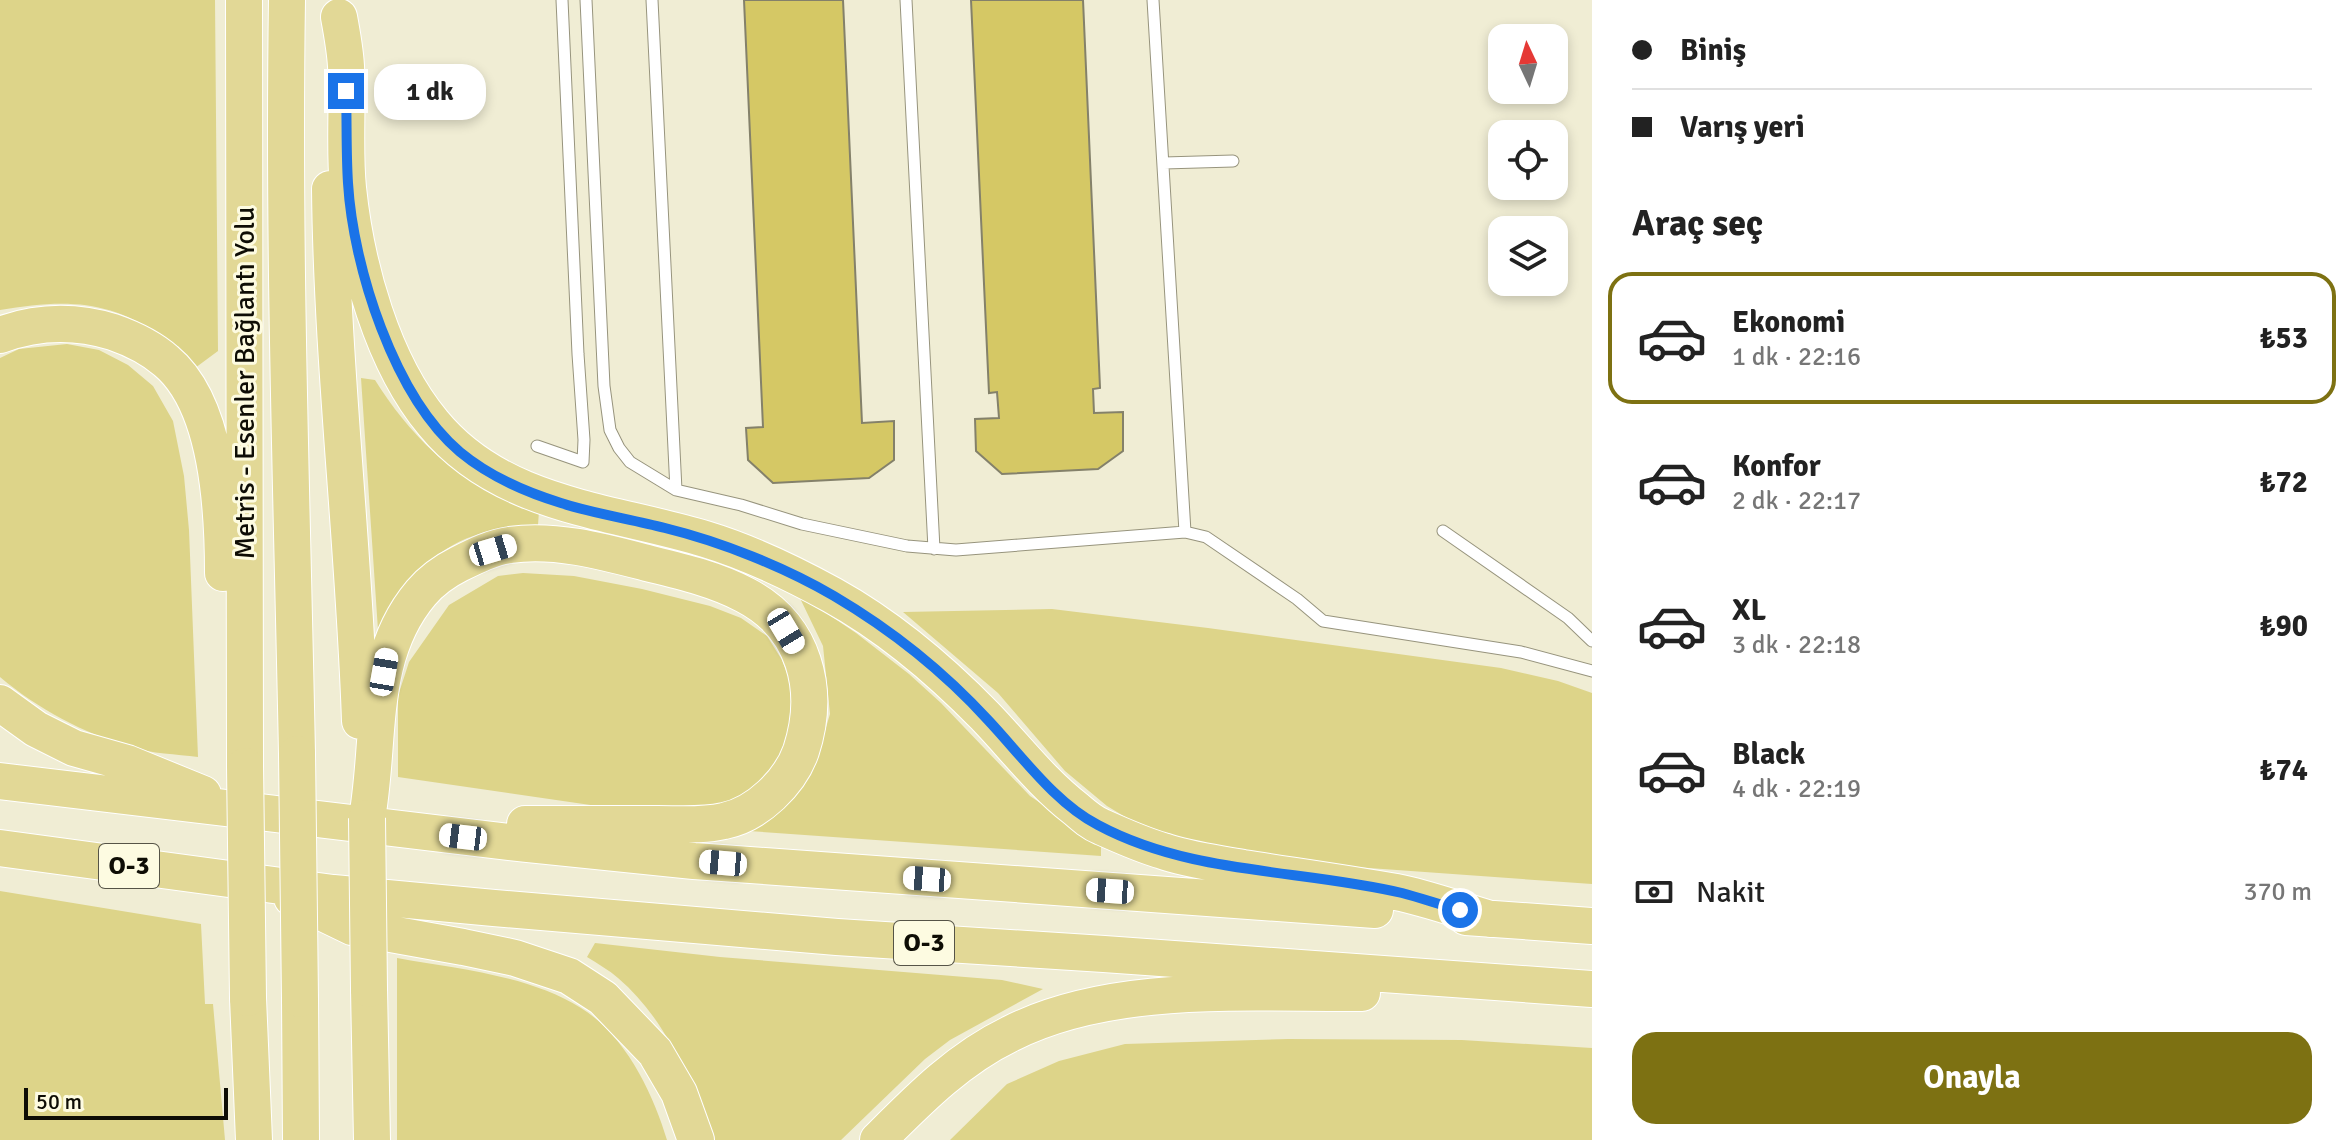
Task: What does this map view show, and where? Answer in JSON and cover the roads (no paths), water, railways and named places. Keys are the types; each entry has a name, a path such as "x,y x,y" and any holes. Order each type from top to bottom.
{"highway":[{"name":"Metris - Esenler Bağlantı Yolu","path":"244,0 245,766"},
{"name":"Metris - Esenler Bağlantı Yolu","path":"287,0 285,108 301,1140"},
{"path":"340,9 332,55 330,111 333,322 354,598 361,771 367,818 372,1140"},
{"path":"340,9 346,63 348,186 357,243 373,305 382,332 413,393 432,422 458,450 520,489 564,505 710,540 831,595 919,655 987,718 1058,796 1096,825 1166,853 1401,893 1490,919"},
{"path":"0,335 24,326 61,322 101,328 137,340 168,362 185,382 200,411 217,485 223,545 225,657 230,701 245,766 248,998 254,1140"},
{"path":"367,818 374,784 380,692 387,653 403,618 422,591 445,571 477,555 509,545 543,544 624,557 724,586 767,609 786,631 809,675 807,731 798,759 783,785 767,799 725,821 508,824 431,833"},
{"path":"0,703 36,729 74,748 127,763 242,809"},
{"name":"O-3","path":"0,781 431,833 741,865 1592,926"},
{"name":"O-3","path":"0,848 333,893 821,936 1592,990"},
{"path":"258,882 352,927 489,952 569,976 603,998 655,1052 679,1093 696,1140"},
{"path":"878,1140 955,1067 1009,1034 1081,1008 1133,998 1191,995 1592,990"},
{"path":"899,1140 926,1093"}],"lane":[{"path":"537,446 583,462 562,0"},
{"path":"586,0 604,386 610,430 630,462 676,490 840,534 934,549 956,550 1185,532 1206,537 1297,599 1323,621 1521,652 1592,671"},
{"path":"652,0 676,490"},
{"path":"906,0 934,549"},
{"path":"1153,0 1185,532"},
{"path":"1164,163 1233,161"},
{"path":"1443,531 1568,618 1592,641"}]}
